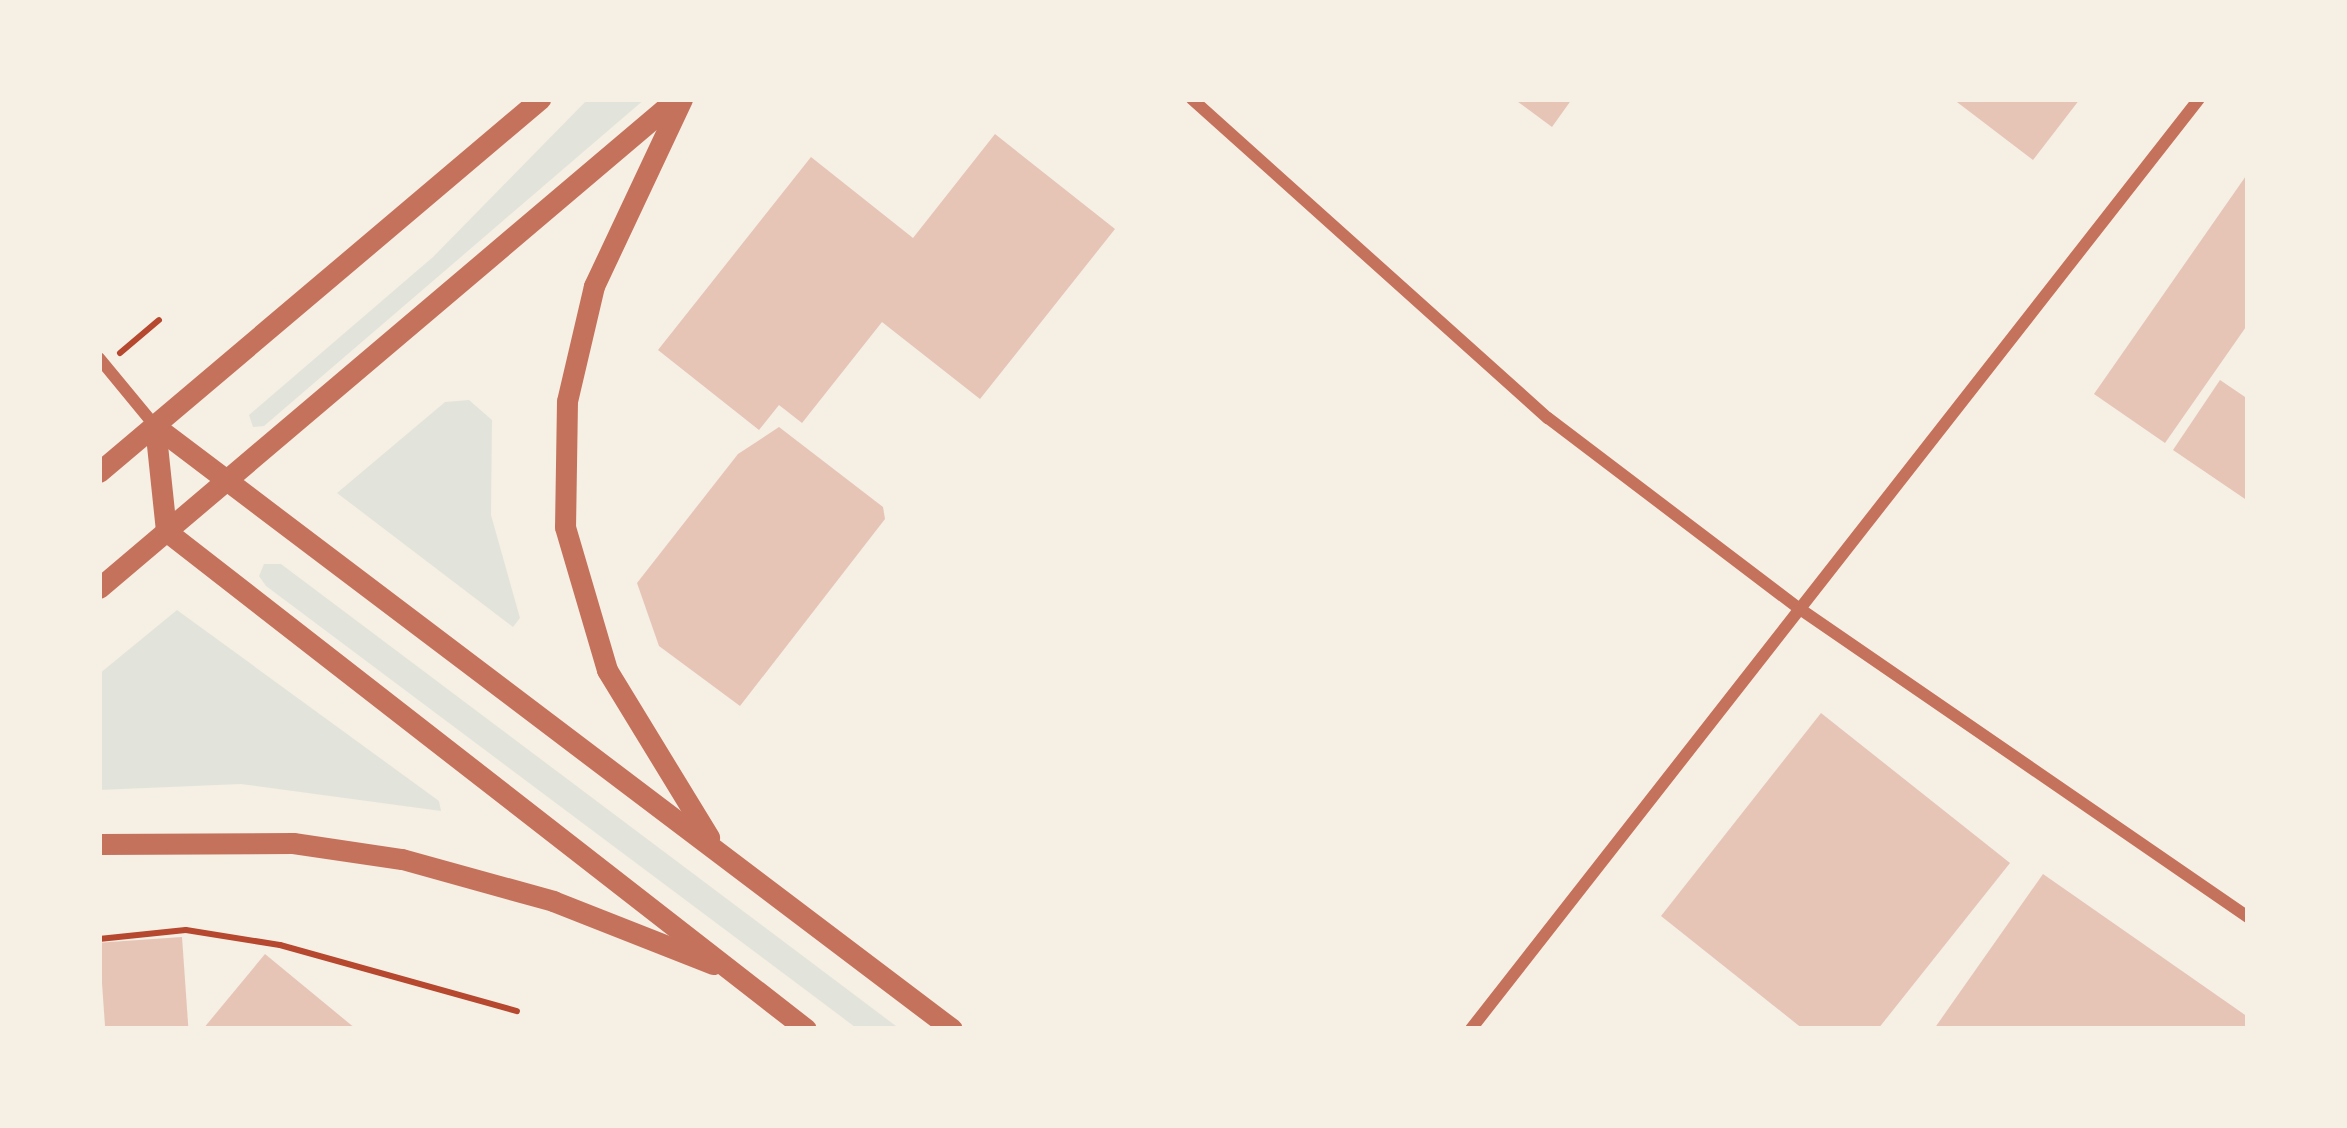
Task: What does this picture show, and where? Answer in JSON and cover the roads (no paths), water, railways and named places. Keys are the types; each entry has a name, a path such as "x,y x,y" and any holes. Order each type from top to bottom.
{"street":[{"path":"99,472 540,99"},
{"path":"99,588 679,99"},
{"path":"679,99 594,286 567,401 566,526 607,670 720,853"},
{"path":"1192,99 1548,418 1800,609 2248,917"},
{"path":"1471,1029 2199,99"},
{"path":"102,362 155,426 952,1029"},
{"path":"155,426 166,531 806,1029"},
{"path":"99,844 293,843 403,859 553,902 736,974"}]}
